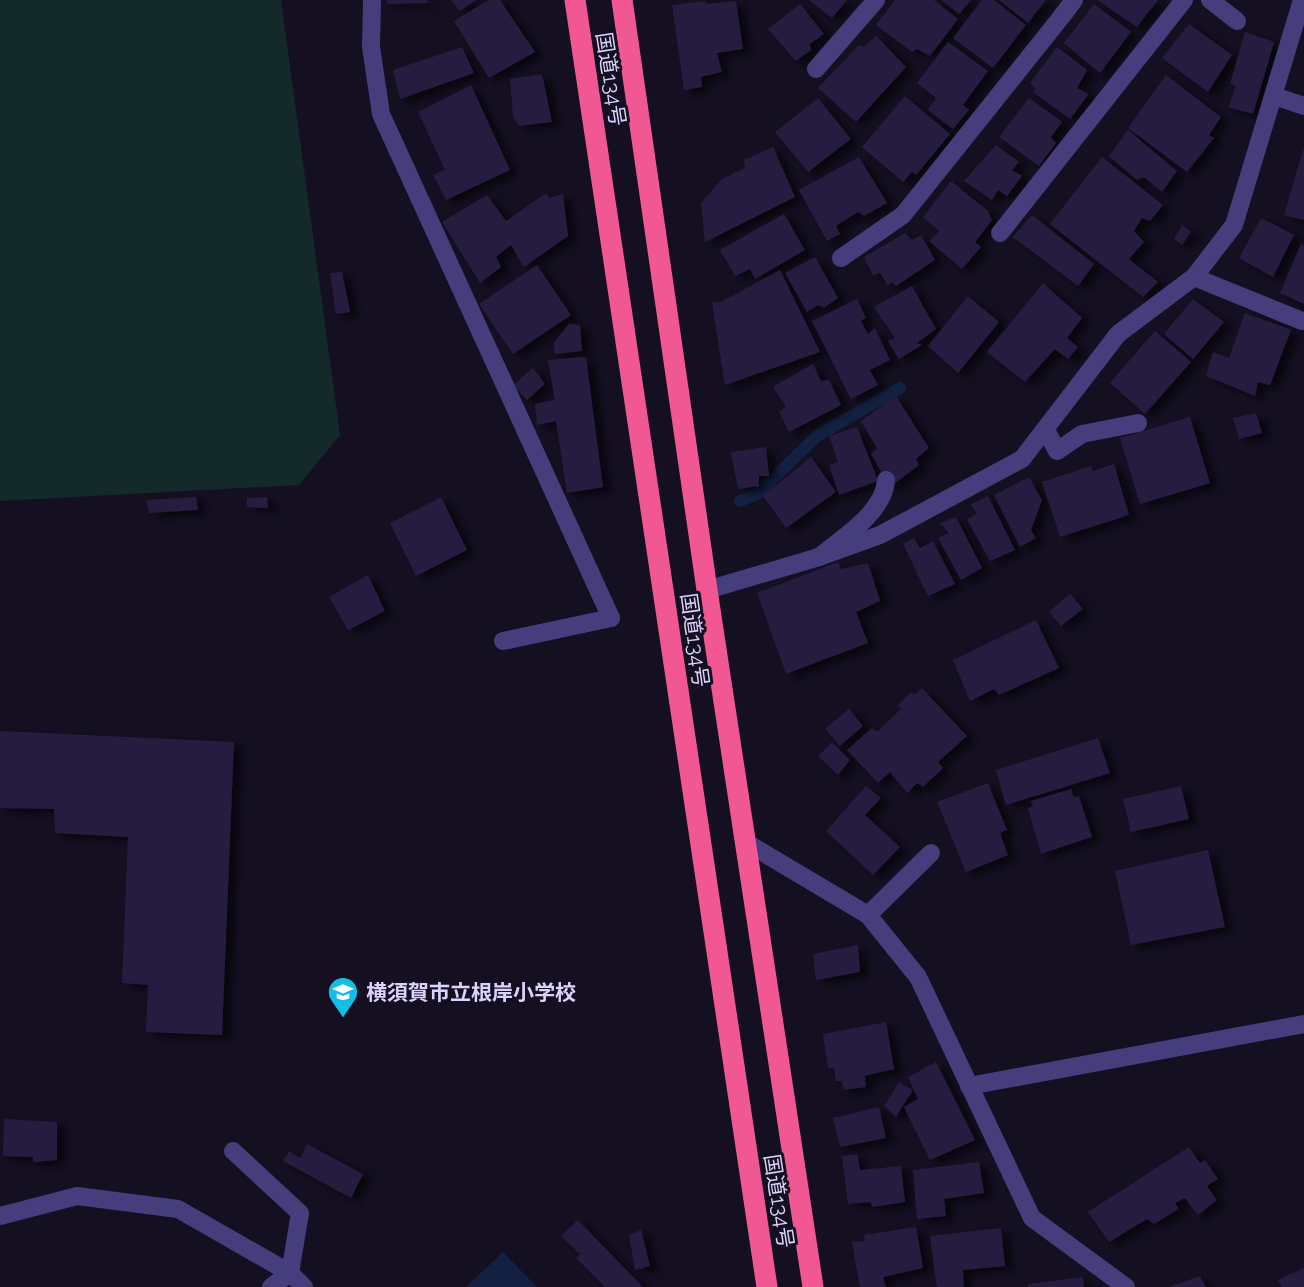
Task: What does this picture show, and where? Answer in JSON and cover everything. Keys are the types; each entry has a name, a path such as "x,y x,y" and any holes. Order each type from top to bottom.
{"highway":[{"name":"国道134号","path":"575,0 767,1287"},
{"name":"国道134号","path":"622,0 707,590 813,1287"}],"street":[{"path":"372,0 371,47 380,114 611,618 503,641"},
{"path":"816,69 876,0"},
{"path":"841,258 903,215 1074,0"},
{"path":"1000,233 1184,0"},
{"path":"1210,0 1237,21"},
{"path":"707,590 819,557 880,535 1022,459 1118,334 1194,277 1234,225 1302,0"},
{"path":"1274,96 1304,106"},
{"path":"1194,277 1302,321"},
{"path":"1046,429 1057,451 1082,434 1138,423"},
{"path":"819,557 863,520 886,492 886,480"},
{"path":"747,843 868,915 918,978 1032,1219 1126,1287"},
{"path":"868,915 931,853"},
{"path":"970,1086 1304,1024"},
{"path":"233,1151 300,1213 290,1273 271,1287"},
{"path":"0,1216 77,1196 178,1209 290,1273 304,1287"}],"green space":[{"path":"0,0 281,0 340,435 299,485 0,501"}],"water":[{"path":"503,1252 537,1287 466,1287"}],"building":[{"path":"387,0 427,0 428,3 387,4"},
{"path":"451,0 476,0 460,11"},
{"path":"489,0 500,0 535,52 489,78 454,21"},
{"path":"809,0 847,0 832,18"},
{"path":"895,0 934,0 958,19 930,56 917,49 912,52 876,25"},
{"path":"942,0 971,0 959,14"},
{"path":"982,0 994,0 1026,25 993,68 953,38"},
{"path":"999,0 1046,0 1028,23"},
{"path":"1097,0 1158,0 1137,27"},
{"path":"705,1 706,4 736,1 743,49 717,53 722,72 701,77 702,87 684,90 672,5"},
{"path":"800,4 824,34 810,44 811,50 796,61 768,29"},
{"path":"1094,4 1131,32 1100,73 1064,43"},
{"path":"1189,24 1232,55 1208,92 1162,58"},
{"path":"1245,32 1274,42 1253,114 1228,107 1236,86 1230,84"},
{"path":"876,36 906,67 856,122 818,88 859,45 863,47"},
{"path":"948,42 988,71 963,105 969,110 953,129 928,110 936,98 917,83"},
{"path":"462,47 474,73 400,99 393,70"},
{"path":"1057,47 1087,70 1077,88 1089,94 1070,119 1033,92 1035,88 1030,83"},
{"path":"542,74 552,122 519,126 513,116 510,79"},
{"path":"1166,75 1221,117 1209,135 1214,138 1187,172 1128,128"},
{"path":"471,85 510,170 446,200 433,175 445,170 418,112"},
{"path":"905,96 950,134 916,175 912,172 903,182 862,147"},
{"path":"818,98 851,139 808,172 775,132"},
{"path":"1029,98 1062,122 1051,137 1056,143 1039,166 999,137"},
{"path":"1128,130 1177,171 1162,192 1144,177 1137,180 1109,156"},
{"path":"996,145 1019,162 1012,170 1022,176 1007,196 998,190 992,200 964,181"},
{"path":"773,147 795,197 705,242 701,203 722,179 745,168 744,160"},
{"path":"1304,147 1304,220 1284,215"},
{"path":"859,157 887,203 864,216 858,212 836,226 840,234 827,241 799,190"},
{"path":"1102,157 1163,205 1150,221 1142,218 1134,231 1144,242 1129,259 1158,282 1143,297 1050,224"},
{"path":"951,181 988,211 992,220 975,242 981,247 962,269 929,241 939,231 923,217"},
{"path":"546,193 549,198 563,194 568,236 524,267 511,245 496,257 501,267 480,283 442,222 487,195 506,221"},
{"path":"784,214 805,250 755,279 750,269 735,276 720,250"},
{"path":"1032,215 1094,264 1078,286 1013,237"},
{"path":"1261,218 1294,235 1273,277 1239,258"},
{"path":"1182,225 1191,232 1182,245 1174,239"},
{"path":"905,233 912,240 921,235 935,260 896,286 891,282 888,286 880,273 873,275 864,257"},
{"path":"1301,244 1304,245 1304,304 1280,293"},
{"path":"815,257 838,298 824,308 818,305 807,312 785,273"},
{"path":"537,265 571,315 513,354 479,304"},
{"path":"780,270 820,352 725,385 712,302 721,302"},
{"path":"342,272 350,312 336,314 330,273"},
{"path":"1043,283 1082,318 1067,338 1078,347 1068,359 1055,349 1025,382 987,352"},
{"path":"912,286 936,329 917,343 922,345 899,359 888,341 895,338 874,307"},
{"path":"968,296 999,322 958,373 928,346"},
{"path":"857,299 866,318 861,321 868,334 875,328 890,360 870,370 878,385 851,399 812,321"},
{"path":"1193,299 1224,322 1193,359 1164,334"},
{"path":"1245,313 1291,330 1270,385 1258,382 1255,396 1206,376 1213,352 1229,358"},
{"path":"569,324 580,325 582,351 555,354 554,342"},
{"path":"1155,331 1191,362 1145,414 1110,383"},
{"path":"586,357 603,487 567,493 556,421 537,425 535,404 555,400 548,360"},
{"path":"813,364 821,381 829,380 841,405 789,432 779,412 786,407 773,387"},
{"path":"533,368 545,384 527,400 513,385"},
{"path":"896,396 929,448 916,459 919,465 890,487 871,454 877,448 861,421"},
{"path":"1256,413 1262,433 1239,439 1233,418"},
{"path":"1190,417 1210,483 1140,504 1120,438"},
{"path":"857,427 878,481 839,495 829,465 838,462 829,436"},
{"path":"766,447 769,476 759,476 759,486 738,489 731,452"},
{"path":"811,457 836,492 786,528 763,496"},
{"path":"1114,464 1129,515 1060,537 1042,482 1091,466 1093,471"},
{"path":"1029,477 1042,500 1031,530 1036,538 1020,547 994,495"},
{"path":"988,496 1015,550 990,561 967,519 977,514 971,504"},
{"path":"196,497 198,510 149,513 146,500"},
{"path":"267,497 268,508 247,507 247,498"},
{"path":"441,497 467,550 416,576 390,523"},
{"path":"956,517 982,568 961,580 938,538 949,533 940,523"},
{"path":"914,538 920,548 933,541 955,584 928,596 903,544"},
{"path":"838,562 841,569 868,563 880,601 856,612 868,643 786,674 757,593"},
{"path":"368,575 385,611 348,630 329,597"},
{"path":"1070,594 1083,609 1061,626 1049,612"},
{"path":"1036,620 1059,668 999,695 994,689 970,701 953,660"},
{"path":"922,688 967,736 938,762 943,768 923,787 917,783 907,793 890,772 878,783 847,750 872,728 877,732 901,709 897,706 911,692 915,695"},
{"path":"849,709 863,726 840,746 825,729"},
{"path":"0,731 234,742 222,1035 146,1032 148,985 122,983 128,837 55,833 54,809 0,808"},
{"path":"1098,738 1110,773 1006,805 996,770"},
{"path":"832,742 850,760 838,775 818,756"},
{"path":"988,783 1007,830 1000,833 1008,855 966,872 937,802"},
{"path":"866,786 881,798 865,815 900,847 873,875 826,831"},
{"path":"1181,786 1189,819 1131,832 1123,799"},
{"path":"1071,789 1074,797 1079,796 1092,837 1041,854 1028,808 1033,807 1031,801"},
{"path":"1208,850 1225,927 1131,945 1115,871"},
{"path":"858,945 860,972 816,980 813,954"},
{"path":"886,1022 894,1069 865,1076 866,1087 844,1090 841,1081 836,1081 834,1068 828,1068 823,1034"},
{"path":"936,1062 975,1140 930,1160 904,1107 918,1099 908,1077"},
{"path":"899,1082 913,1090 896,1117 884,1106"},
{"path":"879,1107 886,1138 840,1147 833,1118"},
{"path":"4,1119 57,1122 57,1160 33,1162 33,1157 3,1156"},
{"path":"307,1144 363,1174 351,1198 283,1161 289,1151 300,1158"},
{"path":"1189,1147 1200,1163 1205,1160 1218,1179 1207,1186 1217,1200 1198,1215 1185,1198 1175,1203 1179,1209 1154,1224 1147,1219 1109,1242 1088,1212"},
{"path":"857,1154 860,1170 901,1166 905,1202 873,1207 870,1202 848,1204 842,1156"},
{"path":"979,1162 984,1193 944,1199 946,1216 917,1219 913,1170"},
{"path":"578,1220 643,1287 605,1287 576,1258 580,1254 561,1236"},
{"path":"916,1227 923,1268 883,1277 886,1287 860,1287 852,1242 865,1241 864,1235"},
{"path":"1001,1228 1005,1266 963,1270 964,1287 937,1287 930,1236"},
{"path":"641,1230 650,1266 635,1270 629,1235"},
{"path":"1304,1268 1304,1287 1282,1287 1278,1280"},
{"path":"1200,1276 1206,1287 1169,1287"},
{"path":"1083,1277 1084,1287 1028,1287 1028,1284"}],"waterway":[{"path":"740,501 757,494 817,436 900,388"}],"place":[{"name":"横須賀市立根岸小学校","path":"343,1019"}]}
